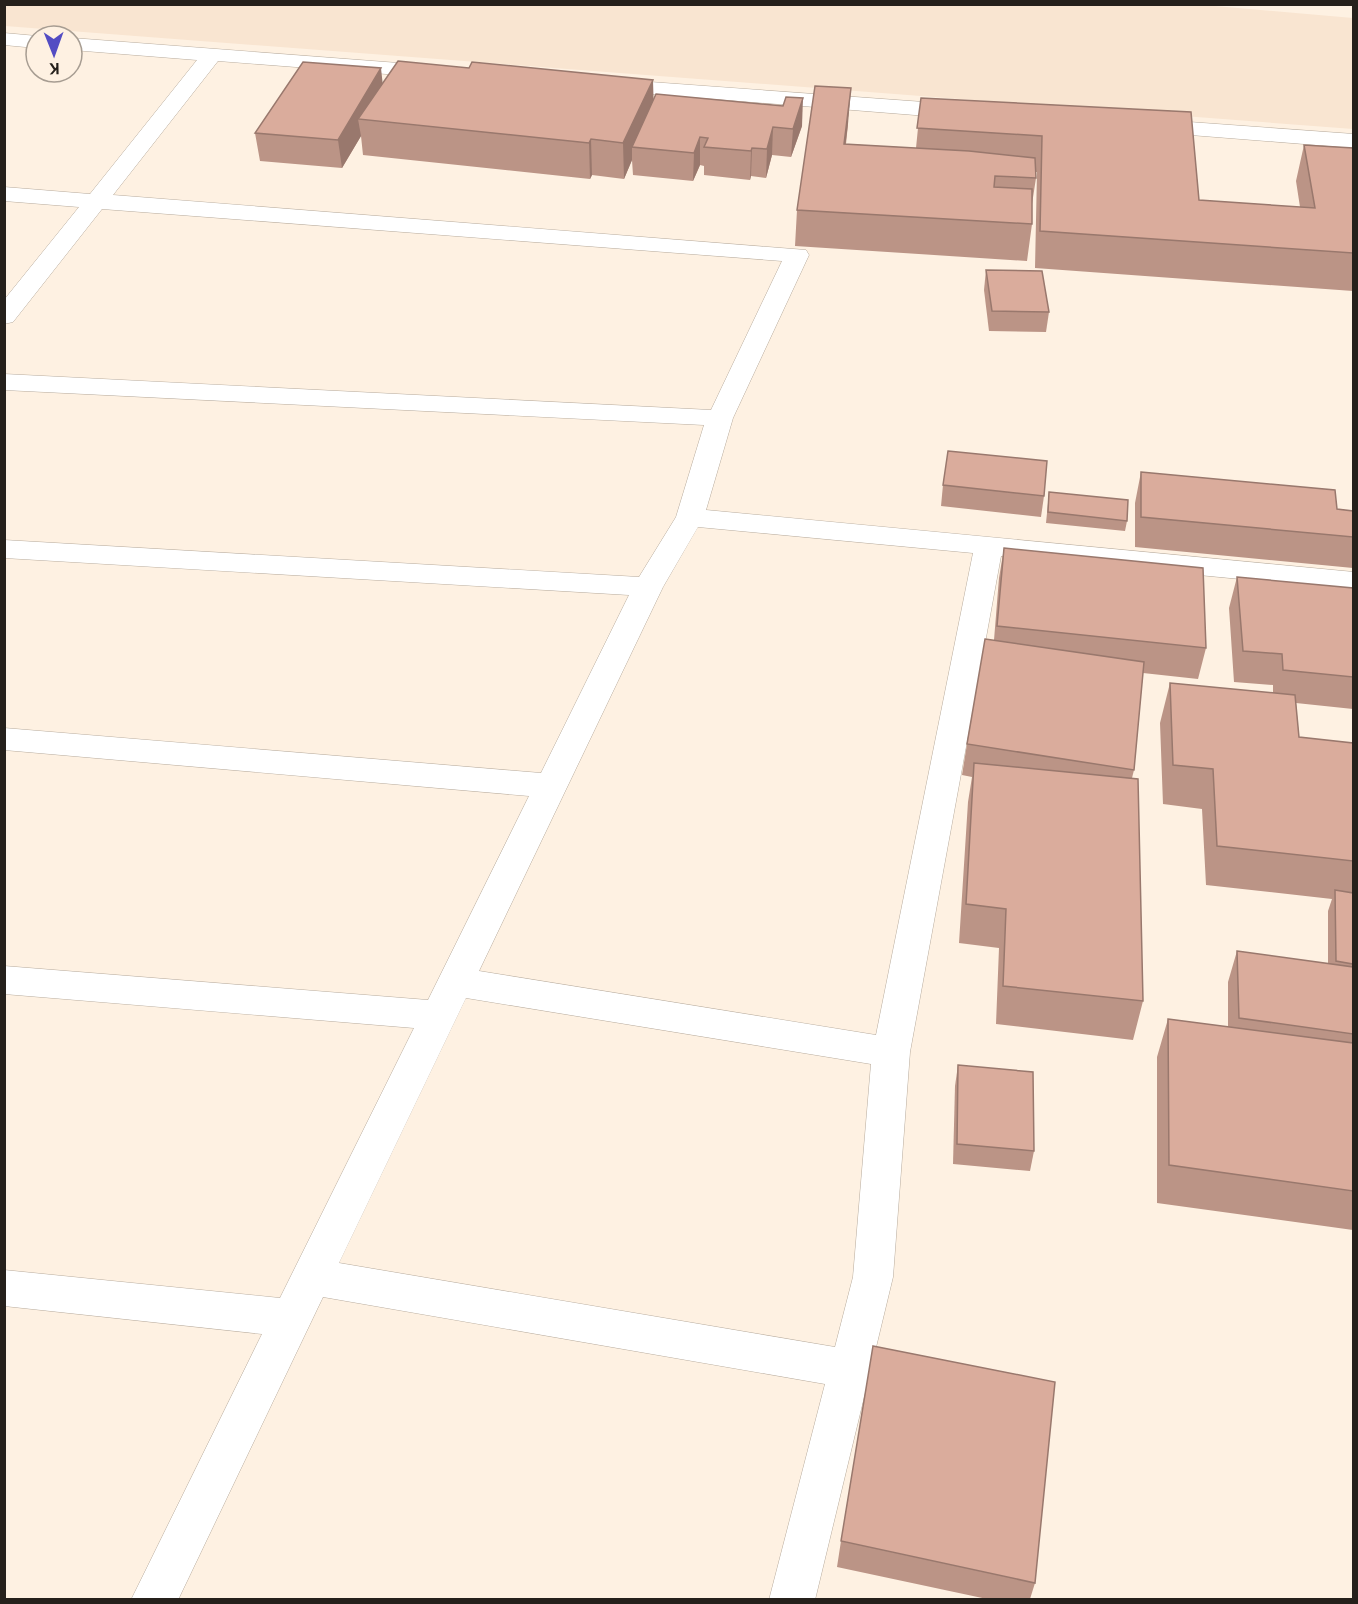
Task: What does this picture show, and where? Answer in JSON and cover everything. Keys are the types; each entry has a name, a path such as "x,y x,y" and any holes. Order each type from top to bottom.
{"street":[{"path":"4,39 24,41"},
{"path":"84,45 462,74"},
{"path":"4,317 212,55"},
{"path":"593,84 985,113"},
{"path":"1128,124 1353,141"},
{"path":"4,194 797,255 720,418 690,517 648,587 154,1599"},
{"path":"4,382 720,418"},
{"path":"690,517 1353,581"},
{"path":"792,1599 873,1277 891,1052 988,545"},
{"path":"4,549 648,587"},
{"path":"4,739 552,786"},
{"path":"4,980 440,1016"},
{"path":"457,982 891,1052"},
{"path":"313,1277 850,1369"},
{"path":"4,1288 292,1318"}],"shaded area":[{"path":"1192,4 1353,18 1353,129 84,32 84,24 24,24 24,27 5,26 4,5"}],"building":[{"path":"398,61 469,68 472,62 653,80 623,143 591,139 589,143 358,119"},
{"path":"303,62 381,68 338,140 255,133"},
{"path":"815,86 851,88 844,144 969,151 1035,158 1036,178 995,176 994,187 1032,189 1032,224 797,210"},
{"path":"656,94 783,106 786,97 803,98 793,129 773,127 767,149 752,148 751,151 704,147 708,138 700,137 694,153 632,147"},
{"path":"921,98 1191,112 1199,200 1315,208 1304,145 1353,148 1353,253 1040,231 1042,136 917,128"},
{"path":"986,270 1042,271 1049,312 992,311"},
{"path":"948,451 1047,461 1044,496 943,485"},
{"path":"1141,472 1335,490 1337,509 1353,511 1353,537 1141,517"},
{"path":"1049,492 1128,500 1127,521 1048,512"},
{"path":"1004,548 1203,568 1206,648 997,626"},
{"path":"1237,577 1353,588 1353,677 1283,670 1282,654 1243,651"},
{"path":"985,639 1144,662 1134,770 967,744"},
{"path":"1170,683 1295,695 1299,737 1353,743 1353,861 1217,846 1213,769 1173,765"},
{"path":"974,763 1138,779 1143,1001 1003,986 1006,909 966,904"},
{"path":"1335,890 1353,893 1353,964 1336,961"},
{"path":"1237,951 1353,967 1353,1034 1239,1018"},
{"path":"1168,1019 1353,1043 1353,1191 1169,1165"},
{"path":"958,1065 1033,1072 1034,1151 957,1144"},
{"path":"873,1346 1055,1382 1035,1583 841,1541"}]}
